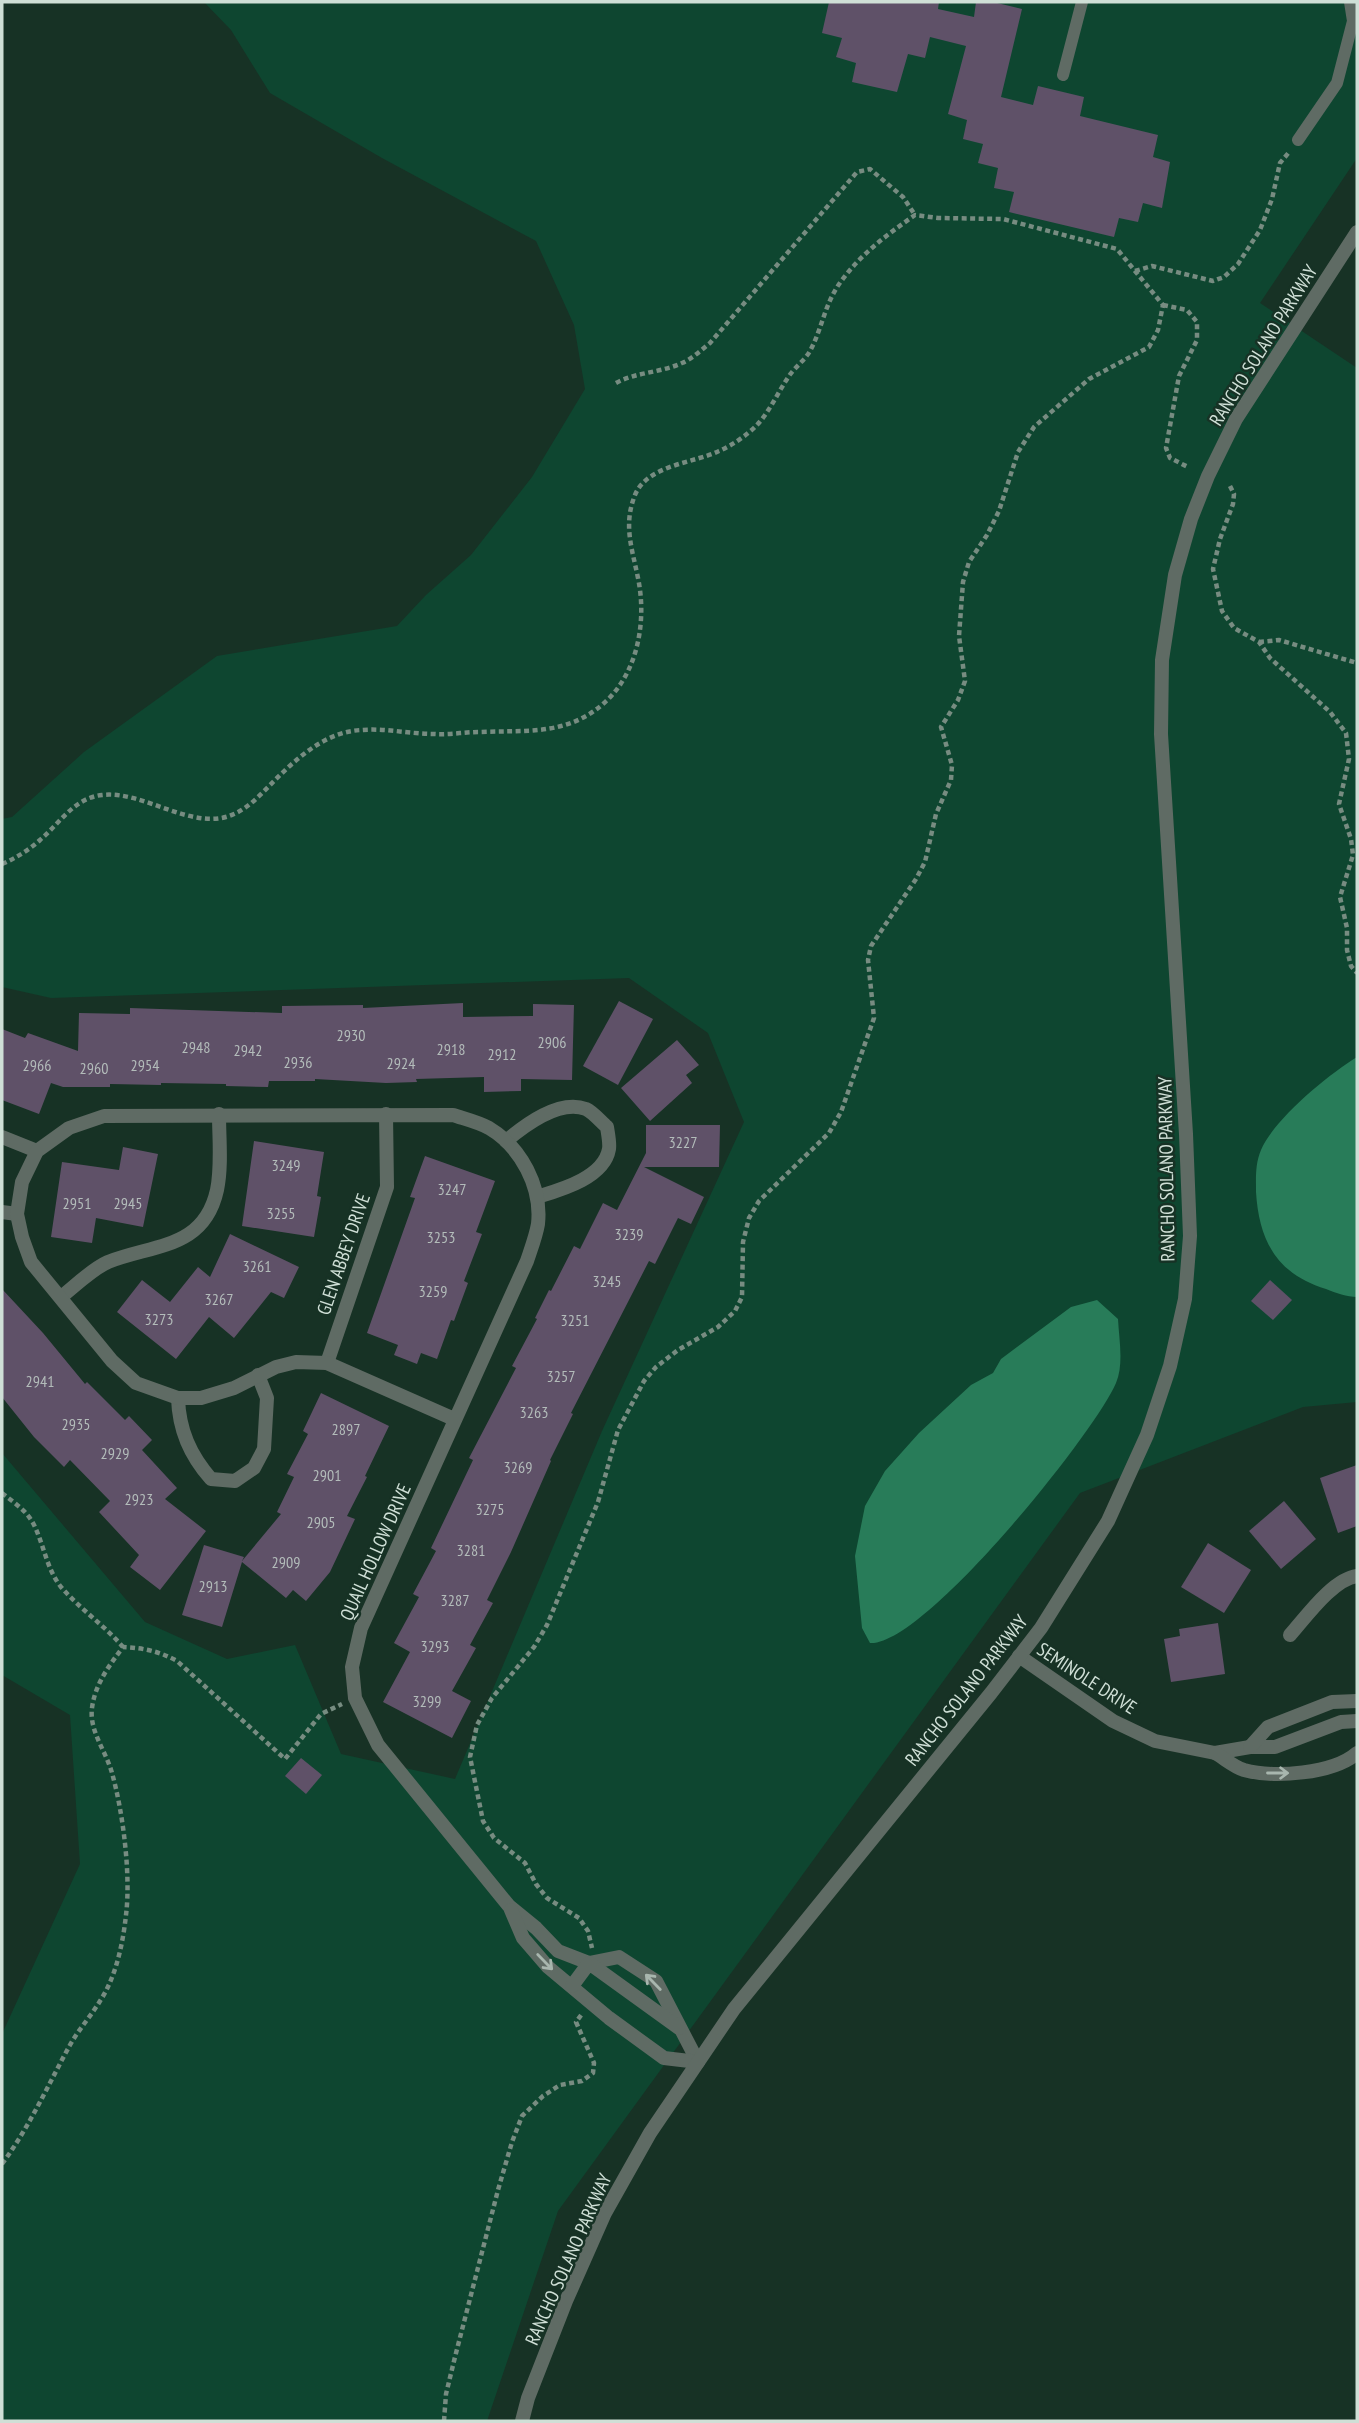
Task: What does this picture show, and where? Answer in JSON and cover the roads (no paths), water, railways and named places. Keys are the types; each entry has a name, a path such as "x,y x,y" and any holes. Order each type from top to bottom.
{"street":[{"name":"RANCHO SOLANO PARKWAY","path":"523,2421 528,2398 566,2301 605,2213 650,2133 734,2009 1041,1628 1108,1521 1147,1435 1170,1366 1185,1299 1190,1236 1161,734 1162,660 1175,575 1208,476 1236,419 1357,232"},
{"path":"506,1141 521,1128 562,1107 586,1109 607,1127 609,1150 597,1170 564,1188 537,1198"},
{"path":"61,1297 106,1263 180,1240 197,1229 211,1207 217,1188 219,1114"},
{"name":"GLEN ABBEY DRIVE","path":"327,1363 387,1187 386,1114"},
{"name":"QUAIL HOLLOW DRIVE","path":"454,1419 327,1363 296,1362 258,1375 234,1388 201,1398 178,1398 136,1383 113,1361 31,1262 17,1214 22,1182 37,1151 69,1129 104,1116 453,1115 488,1128 506,1141 526,1166 537,1198 538,1225 527,1261 361,1628 352,1667 355,1698 378,1745 509,1906 536,1927 558,1951 589,1963 684,2031"},
{"path":"2,1137 37,1151"},
{"path":"2,1212 17,1214"},
{"path":"178,1398 179,1416 194,1460 211,1479 234,1481 254,1468 264,1448 267,1398 258,1375"},
{"path":"1290,1635 1330,1590 1352,1576 1357,1576"},
{"name":"SEMINOLE DRIVE","path":"1019,1656 1113,1721 1155,1741 1215,1753 1242,1770 1277,1774 1311,1771 1350,1759 1357,1752"},
{"path":"1250,1747 1268,1727 1332,1702 1357,1701"},
{"name":"SEMINOLE DRIVE","path":"1215,1753 1275,1746 1341,1722 1357,1721"},
{"name":"QUAIL HOLLOW DRIVE","path":"509,1906 523,1938 548,1967 609,2018 664,2057 698,2062"},
{"name":"QUAIL HOLLOW DRIVE","path":"589,1963 619,1957 656,1981 698,2062"},
{"path":"572,1986 589,1963"}],"lane":[{"path":"1063,75 1083,2"},
{"path":"1298,140 1336,83 1353,21 1350,2"}]}
